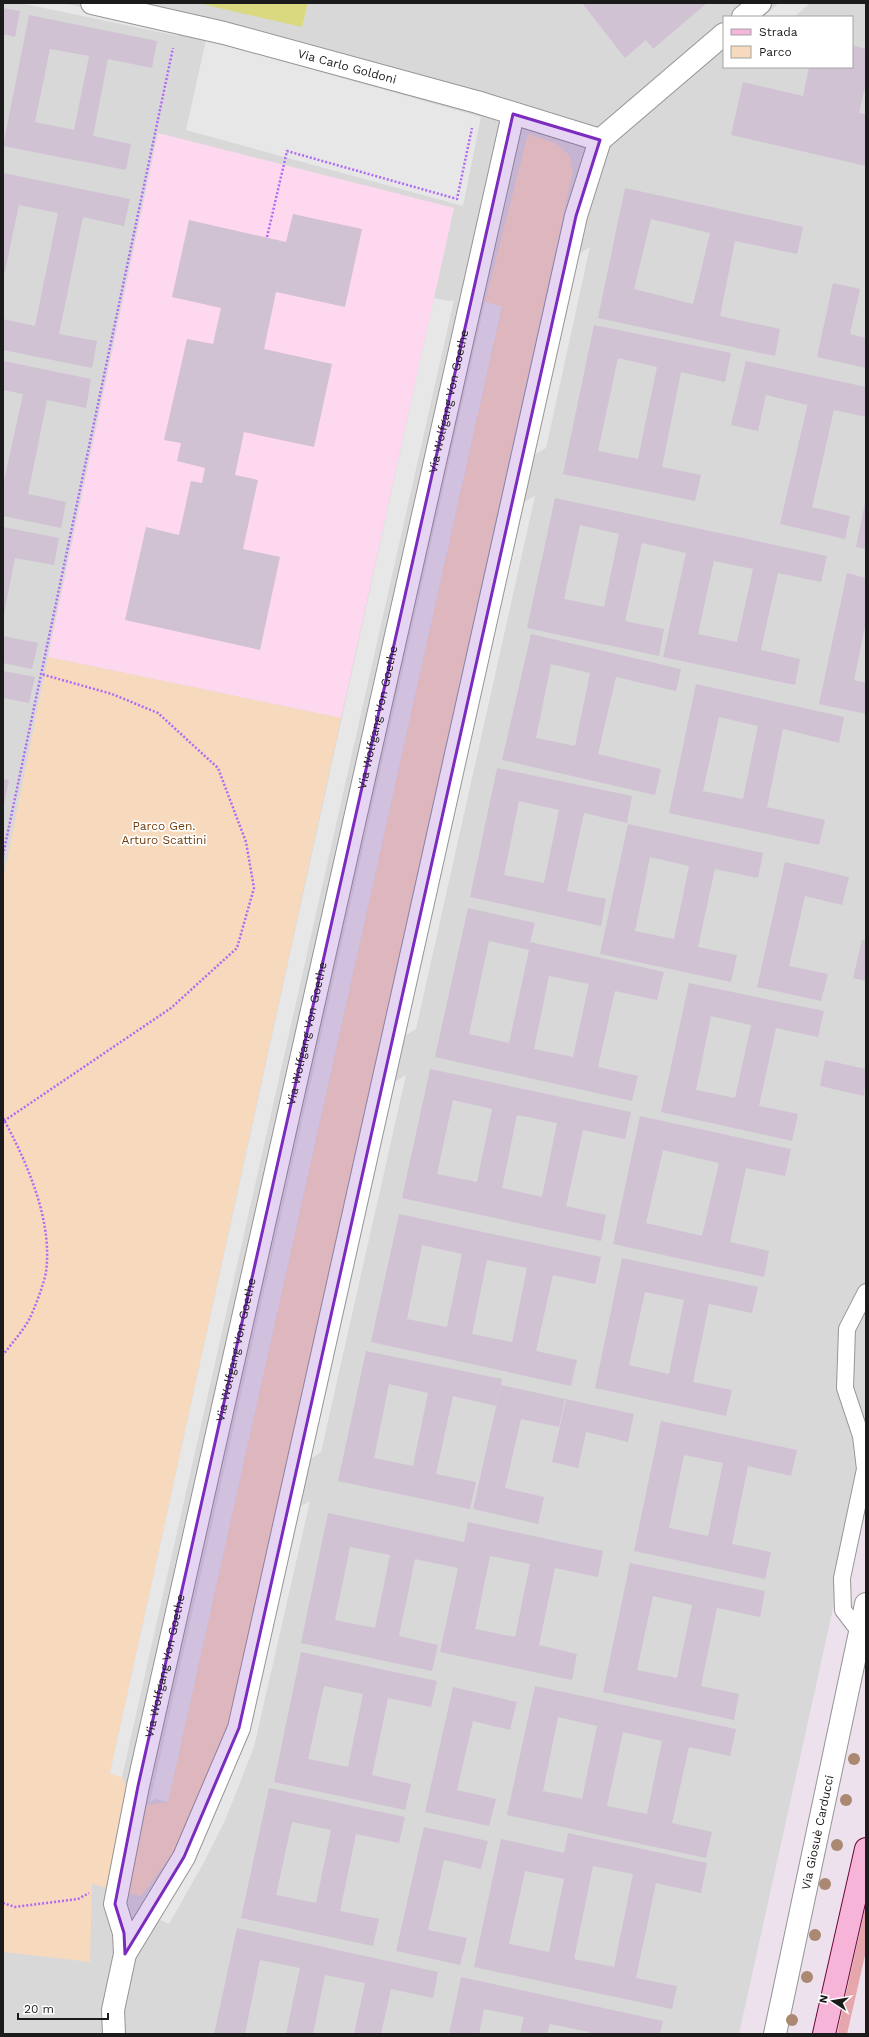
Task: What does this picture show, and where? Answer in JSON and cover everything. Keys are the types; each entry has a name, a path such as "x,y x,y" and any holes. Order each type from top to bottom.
{"main road":[{"path":"824,2034 866,1849"}],"street":[{"name":"Via Carlo Goldoni","path":"92,3 224,32 477,102 600,140"},
{"path":"744,16 760,3"},
{"path":"600,140 723,35"},
{"name":"Via Wolfgang Von Goethe","path":"114,2034 113,2010 125,1954 124,1933 115,1904 138,1786 513,114"},
{"name":"Via Wolfgang Von Goethe","path":"125,1954 184,1857 239,1728 576,216 600,140"},
{"name":"Via Giosuè Carducci","path":"774,2034 866,1604"}],"lane":[{"path":"859,1632 843,1610 842,1578 865,1469 861,1436 844,1388 847,1329 866,1292"}],"path":[{"path":"3,855 178,22"},
{"path":"267,238 287,151 457,199 477,102"},
{"path":"3,1355 29,1319 46,1273 46,1240 35,1188 17,1143 4,1120 171,1008 237,948 254,888 246,842 218,768 158,713 112,694 41,674"},
{"path":"3,1904 15,1907 78,1899 95,1890"}],"highlighted area":[{"path":"513,114 600,140 576,216 239,1728 184,1857 125,1954 124,1933 115,1904 138,1786"}],"shaded area":[{"path":"3,3 866,3 866,1459 739,2034 3,2034"},
{"path":"20,3 62,3 179,27 178,36"},
{"path":"197,3 308,3 302,27"},
{"path":"779,3 810,3 795,16 764,16"},
{"path":"206,40 481,117 463,206 186,130"},
{"path":"158,133 454,208 341,718 48,657"},
{"path":"590,247 546,448 526,460 571,259"},
{"path":"434,298 450,301 454,300 122,1777 116,1776 110,1773"},
{"path":"485,302 502,306 168,1802 155,1799 150,1802"},
{"path":"535,496 416,1029 396,1041 515,507"},
{"path":"406,1075 321,1452 304,1463 386,1087"},
{"path":"310,1501 254,1747 226,1818 203,1864 169,1924 158,1919 218,1799 292,1511"},
{"path":"866,1904 866,1951 847,2034 837,2034"}],"green space":[{"name":"Parco Gen. Arturo Scattini","path":"528,134 555,143 569,155 573,171 226,1733 172,1854 141,1896 92,1884 90,1962 3,1952 3,879 48,657 341,718 110,1773 122,1777 125,1784 147,1805 168,1802 502,307 485,302"}],"building":[{"path":"582,3 707,3 653,49 646,40 625,58"},
{"path":"3,8 20,11 15,37 3,34"},
{"path":"29,15 157,41 152,68 108,59 93,136 131,144 126,170 3,146","holes":["50,49 89,56 74,130 35,122"]},
{"path":"853,45 866,49 866,83 859,113 866,114 866,166 731,135 743,82 803,96 809,68 853,68"},
{"path":"3,173 130,199 124,226 83,217 59,334 97,341 92,368 3,350 3,319 35,326 58,213 19,205 3,280"},
{"path":"625,188 803,227 797,254 735,241 720,316 780,329 775,356 598,318","holes":["651,219 710,233 693,304 634,289"]},
{"path":"293,214 362,229 345,307 276,292 264,349 332,364 314,447 244,432 235,475 258,480 243,549 280,557 260,650 125,620 146,527 179,535 191,481 202,483 205,468 177,461 181,443 164,440 187,339 213,344 221,308 172,297 189,220 286,242"},
{"path":"833,283 860,289 850,334 866,338 866,368 817,357"},
{"path":"594,325 731,353 725,382 681,372 662,467 701,475 695,501 563,474","holes":["618,358 657,367 638,459 598,451"]},
{"path":"3,361 91,379 86,408 47,400 28,494 66,502 61,528 3,516 3,486 23,394 3,390"},
{"path":"746,361 866,387 866,417 834,410 812,507 850,516 845,539 780,524 809,398 807,405 766,395 758,431 731,425"},
{"path":"555,498 827,556 821,582 778,573 761,650 800,659 795,685 663,657 686,553 642,543 625,621 664,629 659,656 527,628","holes":["580,525 619,534 604,607 564,599","714,561 753,569 737,642 698,634"]},
{"path":"866,503 866,549 856,547"},
{"path":"3,527 59,538 54,565 15,558 4,614"},
{"path":"847,573 866,578 866,622 854,680 866,683 866,714 819,704"},
{"path":"531,634 681,669 676,691 616,677 598,754 661,769 655,795 502,760","holes":["551,664 590,673 575,746 536,738"]},
{"path":"3,636 38,643 32,669 3,663"},
{"path":"3,671 35,677 29,703 3,698"},
{"path":"696,684 844,717 839,743 783,729 767,807 825,820 819,845 669,813","holes":["719,717 758,726 743,799 703,791"]},
{"path":"497,768 632,796 627,823 584,813 567,891 606,899 601,926 470,897","holes":["519,801 559,810 544,883 504,875"]},
{"path":"3,779 9,780 4,804 3,804"},
{"path":"628,824 763,853 758,878 715,869 698,947 737,955 731,982 600,954","holes":["650,857 689,866 674,939 635,931"]},
{"path":"785,862 849,877 842,905 805,896 789,966 828,974 821,1001 757,987"},
{"path":"468,908 535,923 530,942 664,972 657,1000 615,991 598,1067 638,1076 632,1101 435,1057","holes":["489,941 529,950 509,1043 469,1034","549,976 589,984 573,1057 534,1049"]},
{"path":"862,940 866,941 866,981 853,978"},
{"path":"689,983 824,1011 818,1037 776,1028 759,1106 798,1114 792,1141 661,1112","holes":["711,1016 751,1025 735,1098 696,1090"]},
{"path":"825,1060 866,1069 864,1096 820,1086"},
{"path":"430,1069 631,1112 625,1139 583,1130 566,1206 606,1215 601,1241 402,1198","holes":["453,1100 492,1109 477,1182 437,1174","517,1115 557,1123 542,1197 502,1188"]},
{"path":"640,1116 791,1149 785,1176 746,1168 730,1242 769,1251 764,1277 613,1244","holes":["663,1150 719,1163 702,1236 646,1223"]},
{"path":"399,1214 601,1257 595,1284 553,1275 536,1351 577,1360 571,1386 371,1342","holes":["422,1245 462,1254 447,1327 407,1319","487,1260 527,1268 512,1342 472,1334"]},
{"path":"622,1258 758,1287 752,1313 709,1304 693,1382 732,1390 726,1416 595,1388","holes":["645,1292 684,1300 669,1374 629,1365"]},
{"path":"366,1351 502,1379 496,1406 453,1396 436,1474 476,1482 470,1509 338,1481","holes":["389,1384 428,1393 413,1466 374,1458"]},
{"path":"501,1385 565,1399 559,1427 521,1419 505,1488 544,1497 538,1524 473,1509"},
{"path":"566,1399 634,1414 628,1442 586,1432 578,1468 552,1462"},
{"path":"661,1421 797,1450 791,1476 748,1466 732,1544 771,1552 765,1579 634,1551","holes":["684,1455 723,1463 708,1536 669,1528"]},
{"path":"328,1513 464,1542 468,1522 603,1551 598,1577 555,1568 539,1645 577,1654 572,1680 440,1652 458,1568 415,1559 399,1636 438,1645 432,1671 301,1643","holes":["350,1547 390,1555 375,1628 335,1620","490,1556 530,1564 515,1637 475,1629"]},
{"path":"630,1563 765,1591 760,1617 717,1608 701,1686 739,1694 734,1720 603,1692","holes":["653,1596 692,1605 677,1678 637,1670"]},
{"path":"301,1652 437,1681 431,1707 388,1698 372,1775 411,1784 405,1810 274,1782","holes":["324,1686 363,1694 348,1767 308,1759"]},
{"path":"535,1686 736,1729 730,1756 689,1747 672,1823 712,1832 706,1858 507,1815","holes":["558,1717 597,1726 582,1799 543,1791","623,1732 662,1741 647,1814 607,1806"]},
{"path":"453,1687 517,1702 510,1730 473,1721 457,1790 496,1799 489,1826 425,1812"},
{"path":"269,1788 405,1817 399,1843 356,1834 340,1911 379,1919 373,1946 241,1918","holes":["292,1822 331,1830 316,1903 276,1895"]},
{"path":"424,1827 488,1841 481,1869 444,1860 428,1930 467,1938 460,1965 396,1951"},
{"path":"568,1833 707,1863 701,1893 656,1883 636,1978 677,1986 672,2009 474,1967 501,1839 564,1853","holes":["593,1866 633,1874 614,1967 574,1959","525,1871 564,1879 549,1952 509,1944"]},
{"path":"237,1928 438,1972 433,1998 391,1989 381,2034 354,2034 365,1983 325,1975 313,2034 286,2034 300,1968 260,1960 245,2034 214,2034"},
{"path":"461,1977 663,2021 660,2034 588,2034 589,2032 550,2024 547,2034 520,2034 524,2017 484,2009 479,2034 449,2034"}]}
